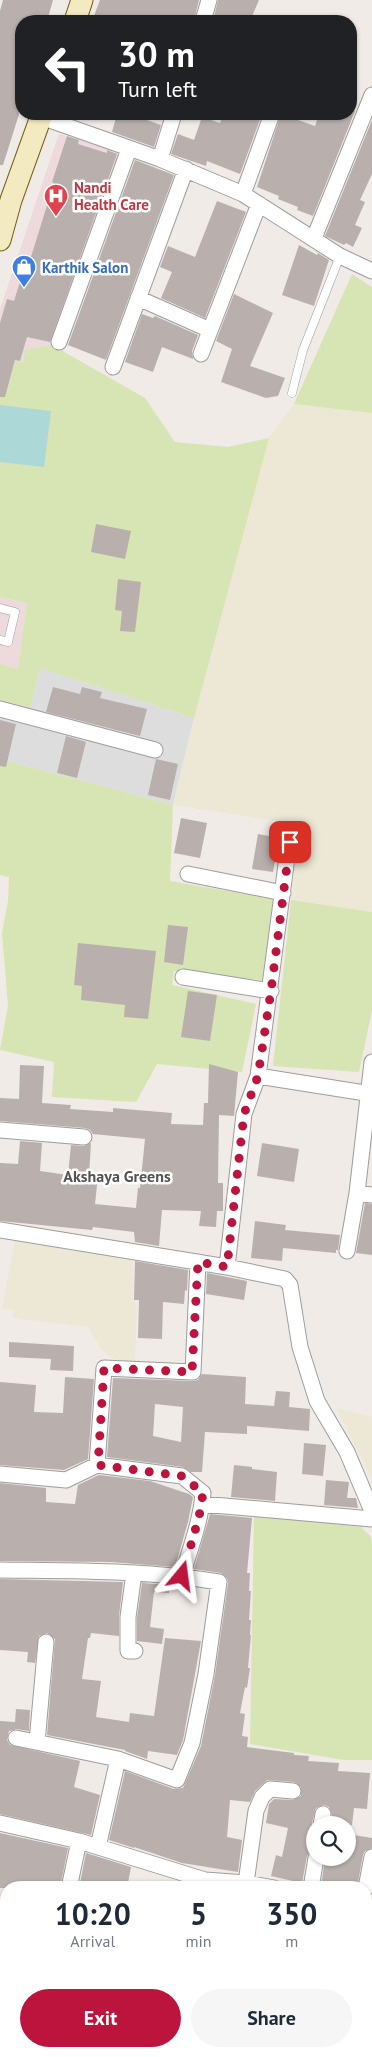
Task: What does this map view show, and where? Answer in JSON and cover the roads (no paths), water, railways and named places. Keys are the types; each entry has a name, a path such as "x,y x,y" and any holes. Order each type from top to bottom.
{"main road":[{"path":"77,15 82,0"},
{"path":"0,240 11,200 39,120"},
{"path":"0,182 11,200"}],"street":[{"path":"204,15 209,0"},
{"path":"314,238 372,95"},
{"path":"54,120 186,169 243,194 340,256 372,271"},
{"path":"160,159 172,120"},
{"path":"243,194 270,120"},
{"path":"59,342 129,149"},
{"path":"113,367 186,169"},
{"path":"201,354 259,204"},
{"path":"138,298 210,330"},
{"path":"0,709 155,750"},
{"path":"227,1267 244,1114 258,1076 290,842"},
{"path":"188,874 284,894"},
{"path":"183,977 271,991"},
{"path":"347,1251 357,1193 370,1094 372,1062"},
{"path":"258,1076 370,1094"},
{"path":"0,1130 84,1136"},
{"path":"357,1193 372,1195"},
{"path":"0,1230 198,1262 285,1279 290,1286 300,1347 317,1401 347,1452 372,1512"},
{"path":"98,1465 104,1368 192,1372 198,1262"},
{"path":"0,1474 66,1480 98,1465 182,1476 203,1493 202,1504 182,1576"},
{"path":"202,1504 372,1519"},
{"path":"0,1570 134,1573 182,1576 219,1582 206,1674 192,1743 177,1780 118,1759 16,1738"},
{"path":"134,1573 128,1616 128,1651 135,1651"},
{"path":"37,1742 46,1642"},
{"path":"98,1847 118,1759"},
{"path":"246,1881 258,1804 270,1789 293,1791"},
{"path":"0,1823 80,1841 205,1880 219,1881"},
{"path":"71,1881 80,1841"},
{"path":"367,1881 372,1857"},
{"path":"312,1881 315,1866"}],"lane":[{"path":"292,393 303,350 340,256"},
{"path":"0,608 15,612 8,642 0,640"}],"water":[{"path":"0,405 51,411 44,467 0,462"}],"place":[{"name":"Nandi Health Care","path":"56,217"},
{"name":"Karthik Salon","path":"24,288"}],"district":[{"name":"Akshaya Greens","path":"117,1176"}]}
